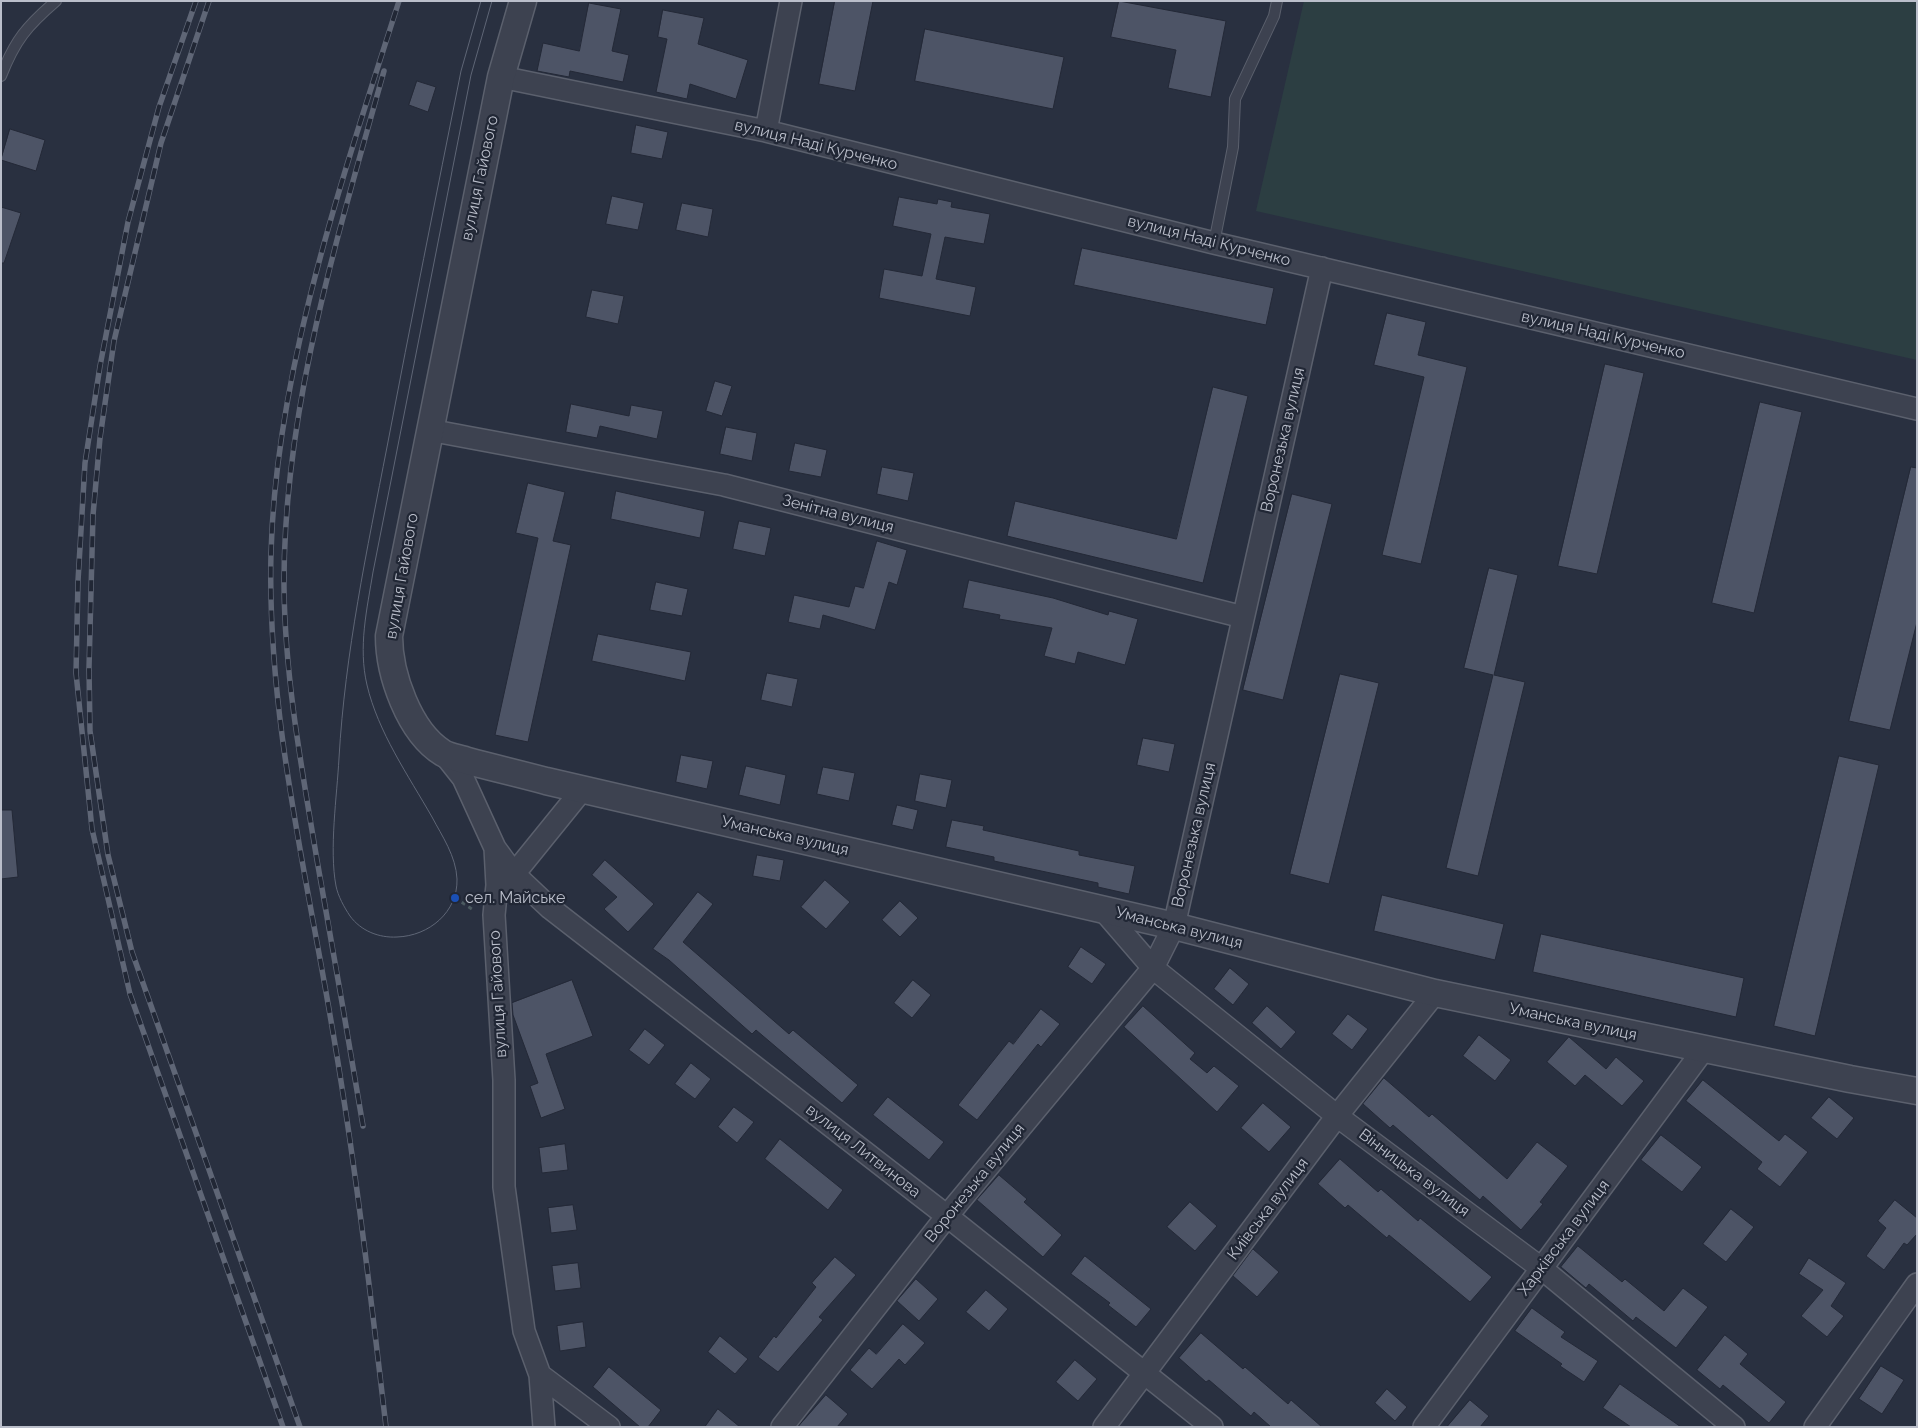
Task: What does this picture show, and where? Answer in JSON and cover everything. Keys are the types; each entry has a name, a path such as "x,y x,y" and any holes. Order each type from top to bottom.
{"street":[{"name":"вулиця Гайового","path":"522,1 501,77 429,430 394,607 389,655 402,697 420,730 430,743 444,754 462,778 494,848 496,885 494,914 504,1080 504,1187 524,1331 540,1375 544,1427"},
{"path":"766,132 791,1"},
{"name":"вулиця Наді Курченко","path":"501,77 766,132 1214,243 1917,409"},
{"name":"Воронезька вулиця","path":"782,1427 947,1216 1153,968 1174,926 1322,268"},
{"name":"Зенітна вулиця","path":"429,430 724,485 1243,617"},
{"name":"Уманська вулиця","path":"444,754 582,790 1174,926 1436,994 1917,1090"},
{"path":"494,914 514,874 582,790"},
{"name":"вулиця Литвинова","path":"494,848 514,874 550,908 947,1216 1212,1427"},
{"name":"Вінницька вулиця","path":"1103,910 1153,968 1337,1116 1541,1268 1734,1427"},
{"name":"Київська вулиця","path":"1104,1427 1337,1116 1436,994"},
{"name":"Харківська вулиця","path":"1424,1427 1704,1049"},
{"path":"1815,1427 1917,1284"},
{"path":"540,1375 609,1427"}],"lane":[{"path":"1,76 12,48 25,29 56,1"},
{"path":"1214,243 1233,147 1235,99 1274,16 1277,1"}],"shaded area":[{"path":"1304,1 1917,1 1917,360 1256,211"}],"building":[{"path":"835,1 873,1 855,91 819,84"},
{"path":"1119,1 1226,21 1211,97 1168,88 1176,50 1111,37"},
{"path":"589,3 621,9 612,51 629,55 623,82 570,71 569,77 537,71 543,43 579,51"},
{"path":"663,10 704,18 698,44 748,60 736,99 690,84 687,99 656,92 667,39 658,37"},
{"path":"925,29 1064,57 1053,109 915,81"},
{"path":"417,81 436,87 428,112 409,105"},
{"path":"636,125 668,132 662,159 631,153"},
{"path":"10,129 45,140 36,171 1,160"},
{"path":"612,196 644,203 638,230 606,224"},
{"path":"899,197 937,204 938,199 952,202 951,207 990,214 984,244 945,237 936,279 976,287 970,316 879,298 884,269 922,276 931,234 893,226"},
{"path":"682,203 713,209 708,237 676,230"},
{"path":"1,207 21,213 4,263 1,263"},
{"path":"1082,248 1274,288 1266,325 1074,285"},
{"path":"592,290 624,296 618,324 586,317"},
{"path":"1387,313 1426,322 1418,355 1467,367 1421,564 1382,555 1424,377 1374,365"},
{"path":"1605,364 1644,373 1597,574 1558,566"},
{"path":"715,381 732,386 722,416 706,411"},
{"path":"1213,387 1248,396 1203,583 1007,536 1015,501 1176,539"},
{"path":"1760,402 1802,412 1754,613 1712,603"},
{"path":"571,404 629,416 631,405 663,411 657,439 600,426 597,438 566,432"},
{"path":"726,427 757,433 752,461 720,454"},
{"path":"795,443 827,450 821,477 789,471"},
{"path":"882,467 914,473 908,501 877,494"},
{"path":"1911,467 1917,468 1917,622 1890,730 1849,721"},
{"path":"528,483 565,492 553,541 571,545 528,742 495,735 538,538 516,533"},
{"path":"616,491 705,511 700,538 611,519"},
{"path":"1292,494 1332,504 1283,700 1243,690"},
{"path":"739,521 771,528 765,556 733,549"},
{"path":"877,541 907,550 897,585 889,582 875,630 823,615 820,629 788,622 794,595 849,607 855,586 863,588"},
{"path":"1489,568 1518,575 1494,675 1525,682 1478,876 1446,868 1493,675 1464,668"},
{"path":"969,580 1053,598 1108,615 1109,611 1138,619 1125,665 1078,652 1075,664 1044,656 1052,628 999,619 1000,615 963,608"},
{"path":"656,582 688,589 682,616 650,610"},
{"path":"598,634 691,652 685,681 592,661"},
{"path":"767,673 798,679 792,707 761,700"},
{"path":"1340,674 1379,683 1329,884 1290,874"},
{"path":"1143,738 1175,744 1169,772 1137,765"},
{"path":"681,755 713,761 707,789 676,782"},
{"path":"1839,756 1879,765 1815,1036 1774,1026"},
{"path":"746,766 786,775 780,805 739,795"},
{"path":"823,767 855,773 849,801 817,794"},
{"path":"920,774 952,780 946,808 915,801"},
{"path":"897,805 918,810 913,830 892,825"},
{"path":"1,810 12,810 18,877 1,879"},
{"path":"952,820 984,826 983,830 1079,851 1079,855 1135,866 1129,894 1098,887 1098,883 994,861 994,857 946,847"},
{"path":"757,855 784,860 780,881 753,876"},
{"path":"605,860 654,904 628,932 604,909 617,897 592,875"},
{"path":"825,880 850,902 826,929 801,907"},
{"path":"698,892 713,904 683,942 789,1034 793,1030 858,1085 842,1103 756,1030 752,1034 669,960 653,949"},
{"path":"1382,895 1504,924 1495,960 1374,931"},
{"path":"900,901 918,918 900,937 882,920"},
{"path":"1541,934 1744,978 1736,1017 1533,972"},
{"path":"1081,947 1106,964 1092,984 1068,967"},
{"path":"1230,968 1249,984 1233,1005 1214,989"},
{"path":"572,980 593,1036 546,1054 565,1109 541,1118 530,1086 538,1083 513,1015 512,1003"},
{"path":"913,980 931,995 912,1018 894,1003"},
{"path":"1143,1006 1195,1053 1190,1059 1207,1073 1214,1066 1239,1086 1217,1112 1124,1027"},
{"path":"1267,1006 1296,1032 1281,1049 1252,1023"},
{"path":"1041,1009 1060,1024 1041,1047 1038,1044 977,1120 958,1105 1009,1041 1013,1044"},
{"path":"1348,1014 1368,1029 1352,1050 1332,1034"},
{"path":"645,1029 665,1045 649,1065 629,1050"},
{"path":"1479,1035 1511,1060 1495,1081 1463,1056"},
{"path":"1569,1037 1606,1069 1616,1057 1644,1081 1622,1106 1585,1075 1575,1086 1547,1062"},
{"path":"691,1063 711,1079 695,1099 675,1084"},
{"path":"1384,1078 1429,1117 1432,1114 1507,1179 1537,1142 1568,1166 1540,1202 1543,1204 1521,1230 1483,1196 1480,1200 1393,1125 1390,1128 1363,1104"},
{"path":"1703,1080 1779,1141 1785,1134 1808,1152 1780,1187 1757,1169 1762,1162 1686,1101"},
{"path":"888,1097 944,1142 929,1160 873,1115"},
{"path":"1829,1097 1854,1118 1837,1139 1811,1118"},
{"path":"1263,1103 1291,1127 1269,1152 1241,1128"},
{"path":"734,1107 754,1122 737,1143 718,1127"},
{"path":"1661,1135 1702,1167 1682,1192 1641,1160"},
{"path":"780,1139 843,1190 828,1210 765,1159"},
{"path":"565,1144 568,1170 542,1173 539,1148"},
{"path":"1340,1159 1378,1192 1381,1189 1418,1221 1420,1218 1492,1277 1470,1302 1389,1235 1387,1238 1348,1205 1345,1208 1318,1184"},
{"path":"999,1175 1027,1199 1024,1202 1062,1235 1043,1257 977,1200"},
{"path":"1895,1200 1917,1218 1917,1234 1907,1245 1904,1243 1884,1270 1866,1256 1886,1228 1878,1221"},
{"path":"1190,1202 1217,1226 1195,1251 1167,1227"},
{"path":"573,1205 577,1230 551,1233 548,1208"},
{"path":"1731,1209 1754,1227 1726,1262 1703,1244"},
{"path":"1578,1246 1622,1282 1625,1279 1664,1311 1683,1288 1708,1307 1676,1348 1636,1317 1633,1321 1589,1284 1586,1288 1561,1267"},
{"path":"1253,1249 1279,1272 1257,1297 1233,1276"},
{"path":"1085,1256 1151,1309 1136,1327 1108,1305 1110,1303 1071,1274"},
{"path":"835,1257 856,1275 819,1317 823,1320 778,1372 758,1357 774,1336 776,1338 816,1287 812,1283"},
{"path":"1809,1258 1846,1283 1831,1306 1844,1316 1827,1337 1801,1316 1823,1290 1799,1274"},
{"path":"578,1263 581,1288 555,1291 552,1266"},
{"path":"916,1279 938,1299 919,1321 897,1301"},
{"path":"986,1290 1008,1309 989,1331 966,1312"},
{"path":"1532,1308 1565,1332 1561,1337 1598,1361 1584,1382 1515,1331"},
{"path":"583,1322 586,1347 560,1351 557,1326"},
{"path":"903,1324 925,1343 905,1365 899,1359 872,1389 850,1370 869,1348 876,1354"},
{"path":"1201,1333 1288,1404 1291,1400 1322,1427 1271,1427 1254,1412 1251,1416 1209,1380 1206,1382 1179,1358"},
{"path":"1725,1335 1748,1354 1740,1364 1786,1402 1769,1423 1723,1385 1720,1389 1697,1370"},
{"path":"720,1336 748,1359 735,1374 708,1352"},
{"path":"1075,1360 1097,1379 1078,1401 1056,1382"},
{"path":"1881,1366 1904,1380 1882,1414 1859,1399"},
{"path":"609,1367 661,1410 648,1427 640,1427 593,1387"},
{"path":"1620,1384 1681,1427 1631,1427 1603,1408"},
{"path":"1387,1389 1407,1407 1395,1421 1375,1403"},
{"path":"826,1395 848,1414 837,1427 798,1427"},
{"path":"1470,1400 1489,1416 1480,1427 1447,1427"},
{"path":"718,1409 740,1427 705,1427"}],"tram line":[{"path":"481,1 461,71 414,306 358,602 342,719 333,839 336,886 343,905 359,926 377,935 390,937 409,936 430,927 447,912 453,902 456,891 456,871 448,846 378,720 364,671 363,642 373,572 471,75 492,1"}],"railway":[{"path":"196,1 159,107 128,222 100,366 85,463 78,581 76,673 92,829 130,994 283,1427"},
{"path":"209,1 161,143 114,341 100,438 93,515 89,668 90,731 108,855 132,952 300,1427"},
{"path":"386,1427 368,1272 347,1118 289,786 281,728 271,611 271,553 276,483 285,413 299,343 335,204 399,1"},
{"path":"363,1126 300,758 287,656 284,587 286,521 293,455 303,390 331,261 384,71"}],"place":[{"name":"сел. Майське","path":"455,898"}]}
